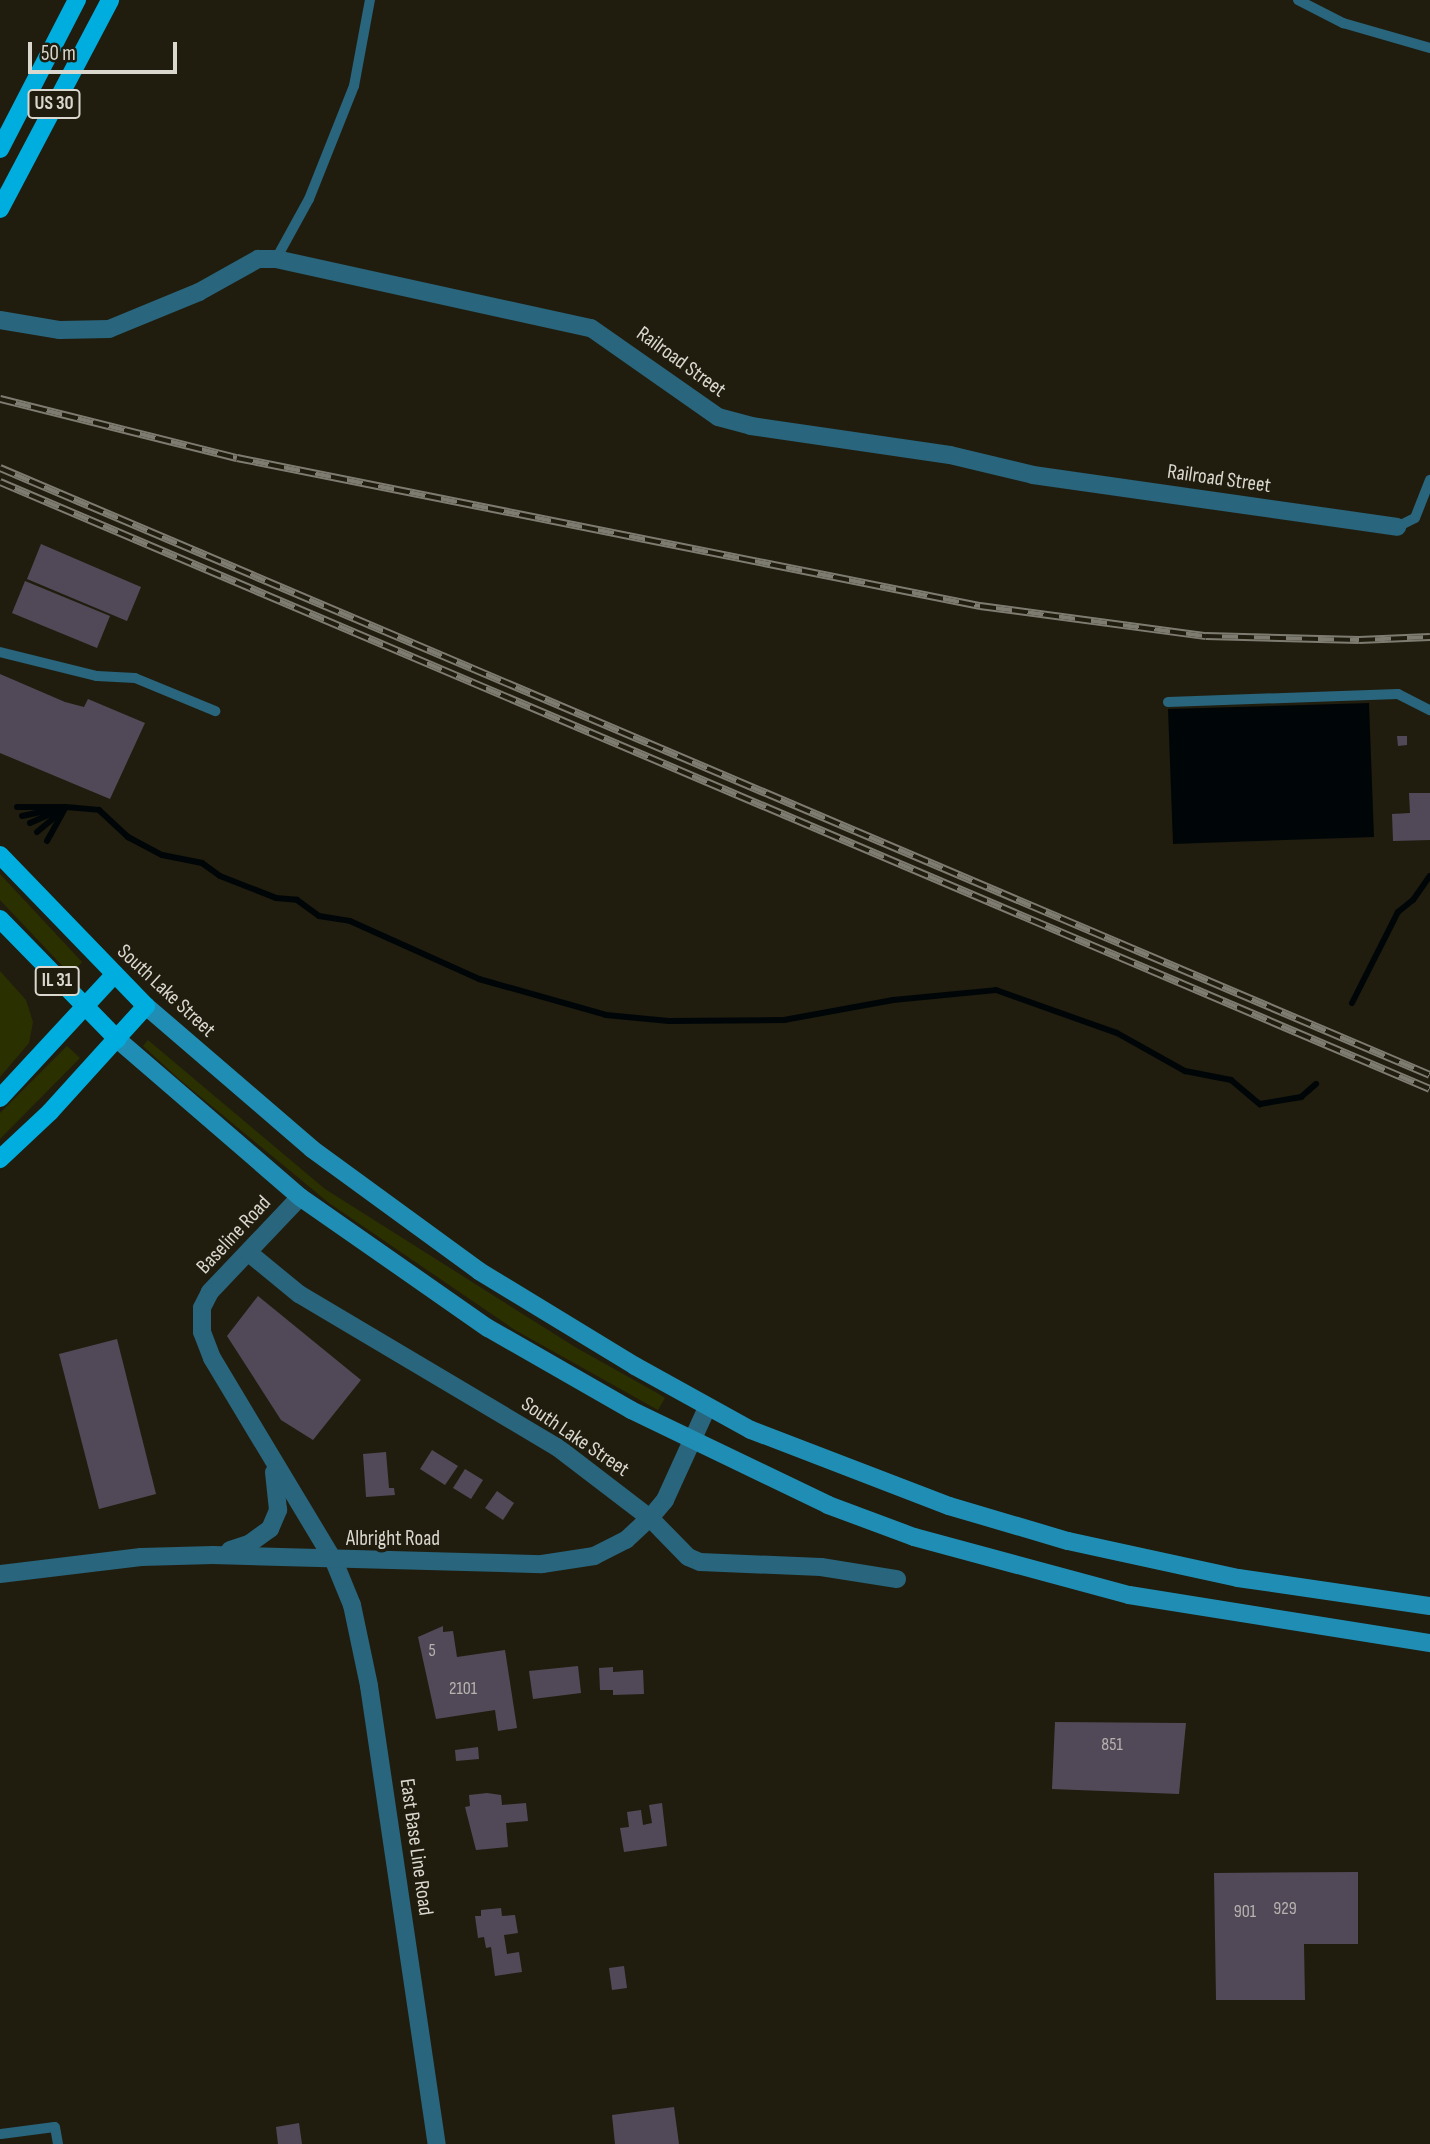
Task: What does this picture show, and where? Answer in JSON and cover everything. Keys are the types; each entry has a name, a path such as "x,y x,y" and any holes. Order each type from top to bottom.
{"main road":[{"name":"US 30","path":"0,149 77,0"},
{"name":"US 30","path":"0,209 110,0"},
{"name":"South Lake Street","path":"0,855 146,1006 312,1149 479,1270 708,1408"},
{"name":"IL 31","path":"0,919 81,1007 300,1197 499,1334 692,1442 881,1525 1028,1570 1221,1613 1430,1643"},
{"path":"0,1098 81,1007 115,974"},
{"path":"0,1158 117,1040 146,1006"},
{"name":"IL 31","path":"708,1408 813,1457 1031,1531 1238,1578 1430,1606"}],"street":[{"name":"Railroad Street","path":"0,320 60,330 109,329 199,292 258,259 276,259 591,328 718,417 751,426 950,455 1033,475 1397,527"},
{"name":"Baseline Road","path":"300,1197 211,1292 200,1320 212,1358 334,1561"},
{"name":"South Lake Street","path":"249,1253 299,1294 557,1447 650,1518 688,1557 700,1562 821,1567 897,1579"},
{"name":"Albright Road","path":"0,1574 141,1557 213,1555 290,1555 334,1561 568,1562 610,1550 650,1518 708,1408"},
{"name":"Baseline Road","path":"213,1555 249,1544 270,1530 279,1492 270,1455"},
{"name":"East Base Line Road","path":"334,1561 352,1605 369,1686 438,2144"}],"lane":[{"path":"276,259 309,199 354,86 370,0"},
{"path":"1298,0 1343,23 1430,48"},
{"path":"1397,527 1415,518 1430,480"},
{"path":"0,652 97,676 135,678 215,711"},
{"path":"1168,702 1398,694 1430,710"},
{"path":"1,2134 55,2127 58,2144"}],"green space":[{"path":"0,874 82,962 71,975 0,900"},
{"path":"0,971 26,1000 33,1022 29,1043 0,1077"},
{"path":"148,1040 325,1189 575,1347 665,1398 658,1410 515,1330 329,1203 179,1079 143,1046"},
{"path":"67,1046 80,1058 0,1139 0,1113"}],"shaded area":[{"path":"1369,703 1374,837 1173,844 1168,709"}],"building":[{"path":"41,544 141,587 127,621 27,579"},
{"path":"25,581 110,616 97,648 12,613"},
{"path":"0,674 65,702 84,707 88,699 145,723 110,799 0,753"},
{"path":"1397,736 1407,736 1407,745 1398,746"},
{"path":"1409,793 1430,793 1430,840 1393,841 1392,814 1410,813"},
{"path":"258,1296 361,1380 313,1440 281,1420 227,1336"},
{"path":"117,1339 156,1494 99,1509 59,1354"},
{"path":"432,1450 458,1466 445,1485 420,1469"},
{"path":"386,1452 389,1488 394,1488 395,1495 366,1497 363,1454"},
{"path":"465,1469 483,1480 471,1499 453,1488"},
{"path":"497,1491 514,1503 503,1520 485,1508"},
{"path":"443,1626 443,1632 453,1631 457,1657 505,1650 517,1728 498,1731 495,1710 436,1719 418,1637"},
{"path":"578,1666 581,1693 533,1699 529,1671"},
{"path":"613,1667 613,1672 643,1670 644,1694 613,1695 613,1690 600,1690 599,1668"},
{"path":"1055,1722 1186,1723 1179,1794 1052,1789"},
{"path":"478,1747 479,1759 456,1761 455,1750"},
{"path":"469,1795 501,1795 502,1805 526,1803 528,1821 506,1823 508,1847 476,1850 465,1807 470,1806"},
{"path":"662,1803 667,1846 624,1852 620,1828 629,1827 627,1812 641,1810 643,1825 652,1823 649,1805"},
{"path":"1358,1872 1358,1944 1304,1944 1305,2000 1216,2000 1214,1873"},
{"path":"501,1908 502,1916 515,1915 518,1933 504,1935 507,1954 519,1952 522,1972 495,1976 491,1947 486,1948 484,1937 478,1938 475,1916 481,1916 481,1910"},
{"path":"624,1966 627,1988 612,1990 609,1968"},
{"path":"674,2107 679,2144 615,2144 612,2115"},
{"path":"299,2123 302,2144 278,2144 276,2127"}],"waterway":[{"path":"17,807 64,807"},
{"path":"30,823 66,807 99,810 128,837 162,855 202,863 220,876 276,898 297,900 319,916 350,921 479,979 606,1015 669,1021 784,1020 893,1000 996,990 1117,1033 1185,1071 1231,1080 1260,1104 1301,1097 1316,1084"},
{"path":"47,841 65,809"},
{"path":"22,816 51,810"},
{"path":"37,832 60,813"},
{"path":"1352,1003 1398,912 1413,900 1430,876"}],"railway":[{"path":"0,399 237,458 980,606 1206,636 1359,640 1430,637"},
{"path":"0,468 1430,1075"},
{"path":"0,482 1430,1089"}]}
